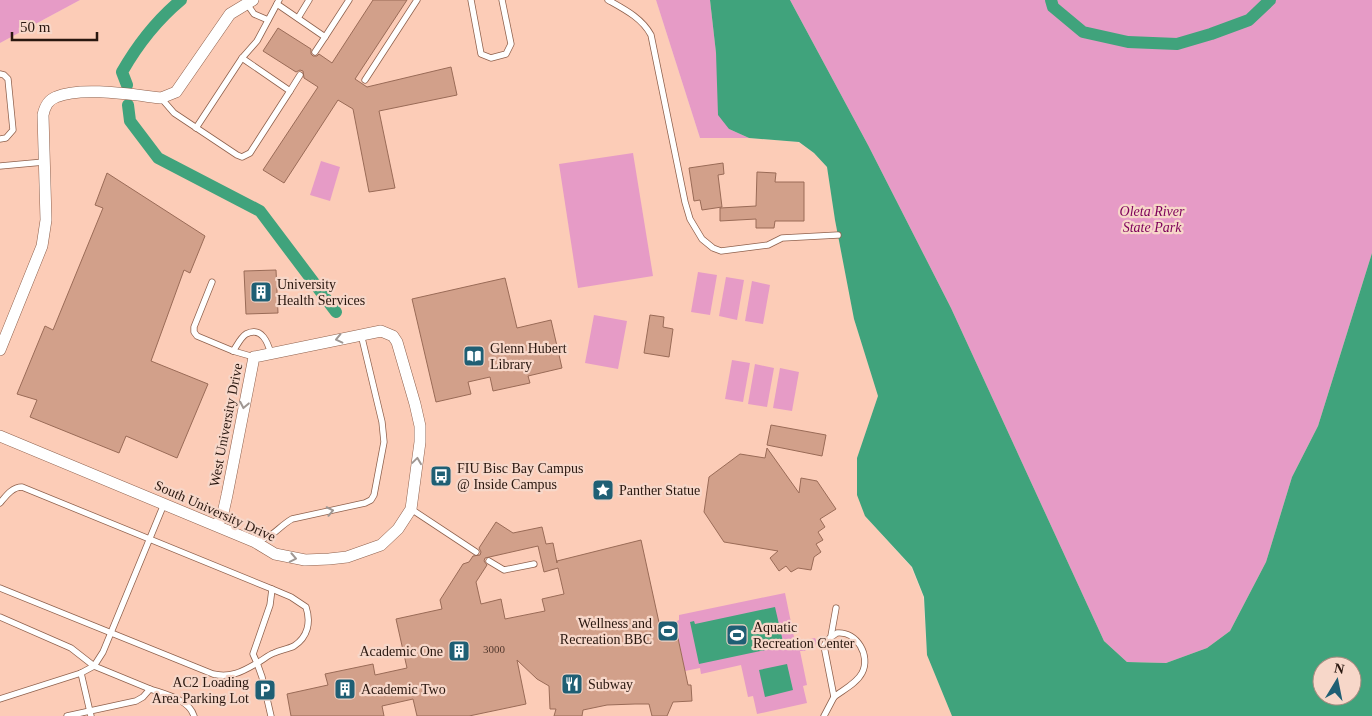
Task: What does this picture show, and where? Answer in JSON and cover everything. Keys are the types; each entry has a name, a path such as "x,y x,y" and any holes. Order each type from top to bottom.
{"street":[{"path":"0,350 42,246 46,220 43,115 44,108 49,101 56,96 68,94 105,92 161,98 176,92 230,14 250,2"},
{"path":"254,358 361,334 387,332 397,342 420,426 420,442 411,509"},
{"name":"West University Drive","path":"217,526 223,513 227,495 254,358"},
{"name":"South University Drive","path":"0,436 217,526 254,542 275,554 305,560 347,557 381,545 398,529 411,509"}],"lane":[{"path":"298,18 310,0"},
{"path":"315,52 349,0"},
{"path":"365,80 416,0"},
{"path":"471,0 481,54 491,58 506,54 511,44 502,0"},
{"path":"608,0 647,26 651,35 685,202 690,219 702,239 713,248 721,251 768,245 782,238 838,235"},
{"path":"250,2 254,14 268,20"},
{"path":"196,128 242,58 257,41 278,2 325,37"},
{"path":"242,58 290,91"},
{"path":"0,74 4,75 8,80 13,130 6,138 0,139"},
{"path":"161,98 174,113 237,155 246,156 250,153 300,75"},
{"path":"0,166 44,162"},
{"path":"212,282 194,327 194,332 197,336 254,358"},
{"path":"234,351 242,338 247,334 253,333 265,337 271,354"},
{"path":"254,542 272,536 286,522 292,519 365,503 371,500 376,489 384,442 382,422 361,334"},
{"path":"0,503 17,487 22,487 292,597 306,607 307,631 302,640 293,646 274,653 237,674 222,676 0,588"},
{"path":"0,699 81,673 94,666 103,652 164,504"},
{"path":"411,509 476,552"},
{"path":"489,562 504,570 534,564"},
{"path":"271,716 262,676 253,654 270,606 272,589"},
{"path":"834,697 824,646 831,636 836,608"},
{"path":"0,618 71,648 94,666 186,704 193,710 194,716"},
{"path":"824,716 834,697 863,672 864,658 858,642 843,633 831,636"},
{"path":"81,673 91,714"},
{"path":"67,716 91,714 136,701 150,689"}],"shaded area":[{"path":"80,0 656,0 700,138 749,138 798,142 814,153 827,167 854,319 878,396 857,458 865,516 911,567 923,596 927,655 952,716 0,716 0,43"},
{"path":"710,0 790,0 868,145 951,308 1104,641 1127,662 1166,663 1207,648 1230,631 1266,562 1292,477 1318,426 1372,253 1372,716 952,716 927,655 924,597 912,567 865,516 857,495 857,458 878,396 854,319 827,167 814,153 799,142 749,138 729,129 718,115 716,53"},
{"name":"Aquatic Recreation Center","path":"775,607 784,646 699,664 690,622 694,621 695,624"},
{"path":"787,664 793,690 765,697 759,670"}],"green space":[{"path":"0,0 80,0 0,43"},
{"path":"656,0 710,0 716,53 729,129 749,138 700,138"},
{"name":"Oleta River State Park","path":"790,0 1372,0 1372,253 1318,426 1292,477 1266,562 1230,631 1207,648 1166,663 1127,662 1104,641 951,308 868,145"},
{"path":"633,153 653,276 578,288 559,164"},
{"path":"321,161 340,167 330,201 310,195"},
{"path":"698,272 717,275 710,315 691,312"},
{"path":"726,277 744,280 737,320 719,316"},
{"path":"752,281 770,285 763,324 745,321"},
{"path":"594,315 627,321 618,369 585,363"},
{"path":"732,360 750,363 743,402 725,399"},
{"path":"755,364 774,368 767,407 748,404"},
{"path":"780,368 799,372 792,411 773,408"},
{"path":"785,593 795,642 815,638 818,644 808,646 805,651 800,651 807,685 803,686 807,703 757,714 753,696 748,697 741,665 701,674 700,668 685,671 675,622 679,620 679,615"}],"building":[{"path":"373,0 407,0 355,79 367,87 451,67 457,95 379,111 395,188 369,192 353,109 338,100 284,183 263,170 318,87 304,78 303,71 296,72 263,51 278,28 311,49 313,56 319,54 332,63"},
{"path":"723,163 724,174 718,175 722,207 702,210 700,200 694,201 689,168"},
{"path":"757,172 776,173 775,182 804,182 804,221 775,221 774,228 756,228 756,219 720,221 720,208 756,206"},
{"path":"107,173 205,236 190,273 184,270 151,361 208,384 177,458 126,436 119,453 30,417 37,400 17,394 45,326 53,330 103,208 95,205"},
{"name":"University Health Services","path":"276,270 278,313 246,314 244,271"},
{"name":"Glenn Hubert Library","path":"505,278 517,328 551,320 562,368 528,376 530,383 493,391 490,377 468,382 471,394 436,402 412,299"},
{"path":"650,315 664,317 663,327 673,329 669,357 644,353"},
{"path":"771,425 826,435 822,456 767,445"},
{"path":"767,448 799,493 801,478 817,481 836,509 820,519 825,527 818,532 823,540 816,544 821,552 814,557 811,570 798,568 791,572 786,566 779,571 770,558 778,551 724,542 704,512 709,477 740,454 765,458"},
{"path":"496,522 513,533 542,527 546,544 553,543 557,563 557,561 641,540 660,627 675,624 688,685 691,685 692,701 673,702 667,716 652,716 649,704 635,704 607,705 583,710 582,716 554,716 556,709 550,709 549,686 537,679 517,660 526,704 469,716 417,716 413,699 382,706 384,716 291,716 287,694 328,685 325,674 373,664 375,675 407,668 396,619 442,609 440,600 463,564 469,562 473,556 480,555 479,548","holes":["538,546 544,572 558,568 564,594 542,599 545,611 505,619 501,599 481,604 476,582 487,565 484,561 485,558"]}],"waterway":[{"path":"127,85 122,72 128,62 156,24 181,0"},
{"path":"1051,0 1053,7 1083,32 1128,42 1177,44 1249,20 1270,0"},
{"path":"128,105 130,121 158,158 260,211 336,312"}],"place":[{"name":"University Health Services","path":"261,292"},
{"name":"Glenn Hubert Library","path":"474,356"},
{"name":"FIU Bisc Bay Campus @ Inside Campus","path":"441,476"},
{"name":"Panther Statue","path":"603,490"},
{"name":"Wellness and Recreation BBC","path":"668,631"},
{"name":"Aquatic Recreation Center","path":"737,635"},
{"name":"Academic One","path":"459,651"},
{"name":"Subway","path":"572,684"},
{"name":"Academic Two","path":"345,689"},
{"name":"AC2 Loading Area Parking Lot","path":"265,690"}]}
